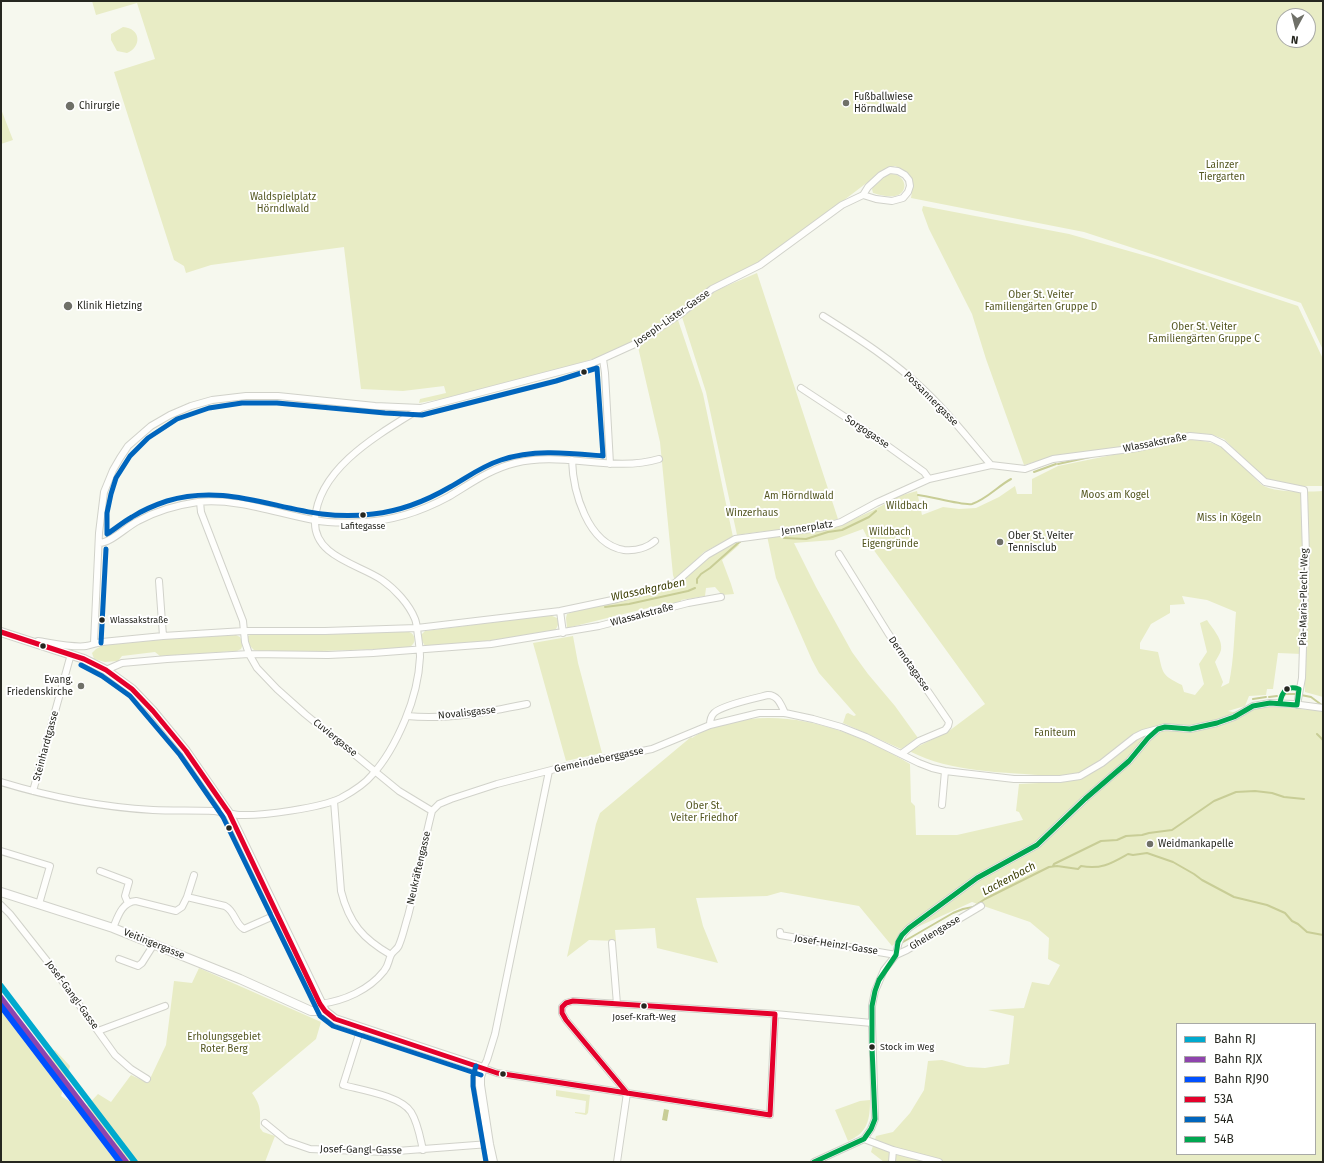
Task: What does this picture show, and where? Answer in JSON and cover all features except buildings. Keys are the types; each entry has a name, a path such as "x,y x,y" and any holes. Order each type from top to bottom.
{"street":[{"name":"Joseph-Lister-Gasse","path":"94,643 99,543 104,492 112,470 128,446 151,426 170,415 191,406 212,400 246,396 314,399 375,406 421,408 578,367 603,359 637,343 679,315 712,289 760,265 842,205 862,195 881,175 890,170 898,171 905,175 909,180 910,186 908,192 901,199 892,201 862,195"},
{"name":"Possannergasse","path":"823,316 876,351 905,373 957,424 991,466"},
{"path":"603,359 610,464"},
{"name":"Sorgogasse","path":"801,388 871,434 924,472 929,479"},
{"path":"1,782 33,791 84,802 141,809 214,811 240,815 287,811 334,801 360,786 375,772 388,753 407,716 417,681 420,658 416,620 412,612 393,589 384,581 338,558 324,545 317,532 315,521 322,495 335,474 368,442 421,408"},
{"name":"Wlassakstraße","path":"991,466 1025,469 1053,459 1137,448 1196,436 1211,438 1223,444 1265,482 1304,490"},
{"path":"99,543 106,542 137,521 153,513 200,502 241,504 315,521 338,523 364,522 414,512 438,502 475,480 502,467 528,460 572,460 610,464 636,464 659,459"},
{"path":"572,460 574,484 582,509 593,528 604,541 618,549 634,550 649,545 655,541"},
{"name":"Jennerplatz","path":"560,611 617,599 676,583 707,555 736,539 824,527 841,522 876,503 929,479 991,466"},
{"name":"Pia-Maria-Plechl-Weg","path":"1297,705 1302,678 1306,555 1304,490"},
{"path":"200,502 201,512 243,621 245,642 249,654"},
{"name":"Dermotagasse","path":"839,554 888,633 949,722 945,730 919,741 901,754"},
{"path":"159,581 163,636"},
{"name":"Wlassakstraße","path":"106,670 122,663 166,659 249,654 328,655 420,650 491,644 563,633 607,624 688,603 721,597"},
{"path":"18,638 63,645 86,646 94,643 163,636 244,631 325,631 417,628 560,611 563,633"},
{"path":"1,632 71,654 106,670 132,688 153,712 186,751 229,813 323,1008"},
{"path":"84,659 86,646"},
{"name":"Steinhardtgasse","path":"33,791 71,654"},
{"name":"Cuviergasse","path":"249,654 257,668 277,689 303,712 399,791 432,811"},
{"path":"710,725 713,715 719,710 743,701 768,695 777,698 786,713"},
{"name":"Novalisgasse","path":"407,716 444,716 465,714 527,704"},
{"name":"Gemeindeberggasse","path":"483,1068 495,1034 549,771 652,749 710,725 759,714 786,713 840,727 866,737 918,763 944,771 992,775 1008,778 1073,778 1093,769 1135,737 1143,733 1165,727 1190,729 1217,723 1253,706 1270,704 1323,708"},
{"path":"896,954 902,935 909,928 961,888 1037,845 1085,799 1130,761 1148,738 1158,729"},
{"path":"432,811 439,804 451,799 497,784 549,771"},
{"path":"942,805 944,771"},
{"path":"334,801 341,891 345,905 353,922 363,935 376,946 392,955"},
{"name":"Neukräftengasse","path":"323,1008 343,1000 370,984 384,972 392,955 400,945 414,892 432,811"},
{"path":"1,851 50,866 39,904"},
{"path":"100,872 129,882 126,896 128,903"},
{"path":"113,928 121,910 128,903 136,901 165,910 176,911 182,908 194,875"},
{"name":"Veitingergasse","path":"1,892 113,928 240,979 311,1011 323,1008 335,1019 497,1073 770,1115 775,1014"},
{"path":"186,897 225,906 231,909 240,927 244,929 278,914"},
{"name":"Josef-Gangl-Gasse","path":"1,905 10,914 51,966 115,1055 131,1069 147,1079"},
{"name":"Ghelengasse","path":"864,1139 871,1129 874,1119 872,1006 875,991 884,970 896,954 907,950 981,906"},
{"name":"Josef-Heinzl-Gasse","path":"780,932 780,935 896,954"},
{"path":"612,943 617,1004"},
{"path":"119,959 138,966 142,963 154,944"},
{"path":"617,1162 627,1093 566,1020 562,1013 562,1007 566,1003 574,1001 775,1014 872,1023"},
{"path":"98,1031 165,1006"},
{"path":"361,1028 343,1085 398,1100 410,1111 416,1122 423,1150"},
{"path":"483,1068 480,1076 480,1085 493,1162"},
{"name":"Josef-Gangl-Gasse","path":"264,1123 287,1141 310,1148 384,1152 489,1144"},
{"path":"814,1162 864,1139 893,1150 939,1162"},
{"path":"892,1162 893,1150"}],"green space":[{"path":"92,1 1323,1 1323,350 1301,303 1084,232 911,198 913,184 910,176 895,166 885,169 769,257 708,288 675,314 634,342 605,355 570,366 486,388 419,403 420,399 446,393 444,386 403,391 361,389 344,247 211,265 186,273 184,266 174,260 114,72 155,59 137,3 96,15"},
{"path":"123,27 129,28 133,31 137,38 135,47 127,53 117,51 111,40 111,34"},
{"path":"1,109 13,140 1,144"},
{"path":"891,174 900,177 903,180 903,191 895,196 884,196 873,193 873,187 887,175"},
{"path":"923,206 1069,234 1157,259 1298,306 1323,359 1323,486 1302,486 1265,479 1224,439 1210,434 1183,433 1134,445 1055,456 1024,465 986,359 972,314 929,229 922,210"},
{"path":"757,273 838,519 810,526 840,525 872,511 899,496 917,491 922,515 943,507 959,509 976,508 999,497 1015,486 1017,494 1032,494 1032,479 1058,466 1186,440 1198,440 1222,447 1267,488 1309,492 1323,491 1323,697 1305,692 1302,654 1278,653 1273,689 1267,689 1266,695 1249,696 1245,706 1228,711 1233,712 1267,706 1323,711 1323,1162 884,1162 871,1152 876,1136 893,1132 910,1113 924,1090 928,1061 942,1060 967,1067 985,1068 1009,1064 1014,1016 988,1010 1024,1008 1032,982 1049,985 1060,965 1048,959 1049,938 1030,922 972,902 913,929 892,946 859,906 781,892 767,896 696,898 703,926 718,963 657,948 655,928 615,930 616,941 589,940 567,957 596,824 600,813 691,737 692,738 714,727 752,719 775,718 799,721 845,733 889,752 910,764 911,802 915,806 916,835 957,835 1023,820 1019,812 1016,811 1019,784 1058,782 1052,776 960,768 943,764 909,751 949,731 985,704 873,549 863,529 833,540 794,543 816,587 852,652 895,706 918,738 901,749 843,723 846,714 856,715 819,673 812,660 776,578 766,531 737,535 706,392 682,317 717,290","holes":["1182,596 1207,600 1236,612 1231,674 1229,683 1221,687 1223,682 1215,662 1221,650 1220,642 1217,634 1207,620 1200,623 1207,652 1199,664 1204,684 1195,695 1184,692 1182,685 1166,676 1162,669 1158,652 1140,649 1140,643 1151,624 1170,613 1170,605 1185,604"]},
{"path":"678,320 703,394 733,537 704,552 675,581 673,575 660,442 638,347"},
{"path":"736,541 739,545 722,560 734,594 722,595 715,587 706,588 705,596 681,600 681,602 669,605 668,603 571,627 571,629 567,628 567,614 673,587 685,579 711,554"},
{"path":"550,615 557,618 559,623 555,631 432,647 425,646 421,639 421,635 425,631"},
{"path":"407,631 413,634 415,639 413,644 408,648 322,651 259,651 254,650 248,644 248,636 252,634"},
{"path":"236,635 240,637 243,644 241,649 237,651 160,656 155,652 122,656 118,661 105,662 94,659 92,653 103,645 166,639"},
{"path":"573,636 578,663 602,753 566,761 533,643"},
{"name":"Erholungsgebiet Roter Berg","path":"199,968 321,1022 316,1039 252,1093 259,1106 260,1128 263,1132 275,1136 265,1162 1,1162 1,1001 30,1040 47,1057 55,1050 70,1066 61,1096 83,1110 98,1094 111,1102 131,1075 148,1083 166,1045 174,981 192,983"},
{"path":"556,1090 590,1095 588,1113 586,1115 575,1113 585,1113 586,1101 556,1096"},
{"path":"870,1100 868,1119 864,1130 855,1138 848,1141 835,1110 860,1101"}],"shaded area":[{"path":"664,1109 669,1110 667,1121 662,1120"}],"waterway":[{"name":"Wlassakgraben","path":"1058,464 1090,457"},
{"name":"Wlassakgraben","path":"1034,472 1056,464"},
{"name":"Wlassakgraben","path":"918,495 961,504 972,504 983,499 1011,479"},
{"name":"Wlassakgraben","path":"784,538 806,539 828,532 842,530 869,517 876,511"},
{"name":"Wlassakgraben","path":"697,583 697,579 701,574 740,542"},
{"name":"Wlassakgraben","path":"605,607 629,604 688,591 695,588"},
{"path":"1283,696 1286,694 1297,694"},
{"path":"1301,695 1311,697 1323,706"},
{"path":"1269,697 1277,696"},
{"path":"1253,699 1266,697"},
{"path":"1317,734 1323,740"},
{"path":"1053,866 1054,864 1101,841 1117,840 1126,836 1172,830 1214,801 1236,792 1255,791 1272,793 1284,797 1304,799"},
{"name":"Lackenbach","path":"903,942 953,913 973,907 985,899 1049,867 1057,866 1078,869 1081,866 1095,867 1106,865 1128,854 1133,855 1147,853 1173,862 1234,897 1267,905 1285,913 1292,921 1307,932 1323,935"}],"rail line":[{"name":"RJ","path":"1,986 135,1162"},
{"name":"RJX","path":"1,998 126,1162"},
{"name":"RJ90","path":"1,1006 120,1162"}],"transit line":[{"name":"54A","path":"597,368 603,456 539,453 513,457 487,465 441,492 422,501 403,508 367,515 322,514 245,498 207,495 187,496 167,501 145,510 107,534 107,513 111,494 116,478 130,456 148,438 177,419 209,408 242,403 277,403 422,415 556,381 597,368"},
{"name":"54A","path":"101,643 106,549"},
{"name":"53A","path":"1,632 84,659 106,670 132,689 153,711 186,751 229,813 320,1004 325,1011 335,1019 497,1073 770,1115"},
{"name":"54A","path":"81,665 102,676 130,696 180,755 223,817 320,1016 333,1026 481,1075"},
{"name":"54B","path":"814,1162 864,1139 871,1129 875,1119 872,1006 879,980 896,955 898,942 902,935 909,928 977,878 1037,845 1085,799 1129,761 1148,738 1158,729 1165,727 1190,729 1217,723 1234,717 1253,706 1270,703 1297,705 1299,689 1291,688 1286,690 1282,695 1280,703"},
{"name":"53A","path":"627,1093 566,1020 562,1013 562,1007 566,1003 573,1001 775,1014 770,1115"},
{"name":"54A","path":"476,1066 473,1076 473,1086 486,1162"}],"place":[{"name":"Fußballwiese Hörndlwald","path":"846,103"},
{"name":"Chirurgie","path":"70,106"},
{"name":"Klinik Hietzing","path":"68,306"},
{"name":"Lafitegasse","path":"363,515"},
{"name":"Ober St. Veiter Tennisclub","path":"1000,542"},
{"name":"Wlassakstraße","path":"102,620"},
{"name":"Evang. Friedenskirche","path":"81,686"},
{"name":"Weidmankapelle","path":"1150,844"},
{"name":"Josef-Kraft-Weg","path":"644,1006"},
{"name":"Stock im Weg","path":"872,1047"}],"park label":[{"name":"Lainzer Tiergarten","path":"1222,170"},
{"name":"Waldspielplatz Hörndlwald","path":"283,202"},
{"name":"Ober St. Veiter Familiengärten Gruppe D","path":"1041,300"},
{"name":"Ober St. Veiter Familiengärten Gruppe C","path":"1204,332"},
{"name":"Moos am Kogel","path":"1115,495"},
{"name":"Am Hörndlwald","path":"799,496"},
{"name":"Wildbach","path":"907,506"},
{"name":"Winzerhaus","path":"752,513"},
{"name":"Miss in Kögeln","path":"1229,518"},
{"name":"Wildbach Eigengründe","path":"890,538"},
{"name":"Faniteum","path":"1055,733"},
{"name":"Ober St. Veiter Friedhof","path":"704,812"}]}
